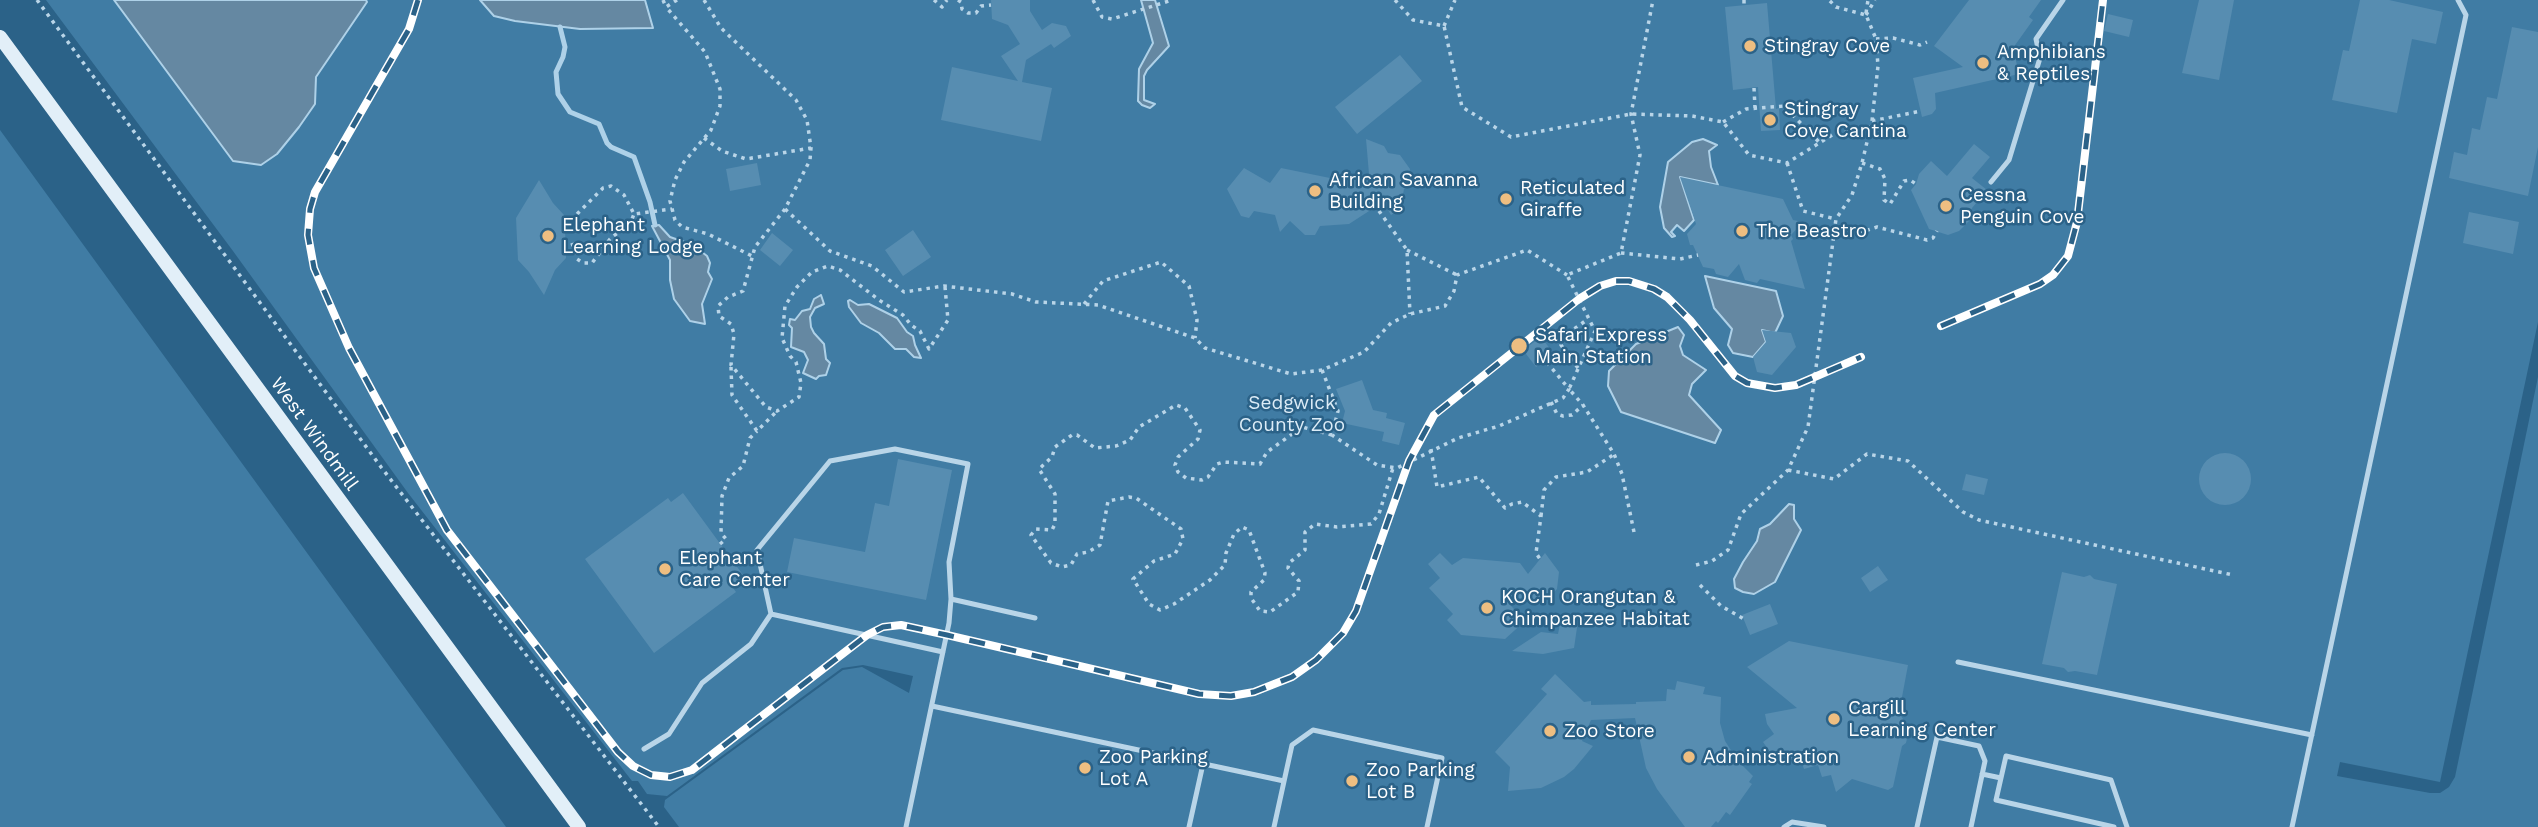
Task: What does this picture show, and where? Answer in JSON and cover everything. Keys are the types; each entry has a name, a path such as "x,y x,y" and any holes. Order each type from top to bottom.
{"street":[{"path":"0,37 17,63"},
{"path":"0,45 17,63"},
{"name":"West Windmill","path":"17,63 579,827"}],"lane":[{"path":"1991,182 2009,160 2040,58 2035,39 2063,0"},
{"path":"2292,827 2466,15 2458,0"},
{"path":"644,749 669,734 702,683 751,644 771,614 757,550 830,461 895,449 968,464 949,562 951,599 943,652 906,827"},
{"path":"951,599 1035,618"},
{"path":"771,614 943,652"},
{"path":"1958,662 2312,735"},
{"path":"932,706 1284,781"},
{"path":"1274,827 1292,745 1313,730 1442,758 1427,827"},
{"path":"1917,827 1937,737 1979,746 1985,761 1971,827"},
{"path":"2114,827 1996,800 2006,756 2111,780 2127,827"},
{"path":"1189,827 1203,764"},
{"path":"1982,774 2001,778"},
{"path":"1784,827 1792,822 1824,827"}],"path":[{"path":"37,0 381,467 659,827"},
{"path":"663,0 705,52 720,89 720,106 711,130 684,162 675,180 670,201 674,220 682,227 708,234 751,256"},
{"path":"666,6 677,0"},
{"path":"704,0 721,28 796,100 807,120 811,148 810,160 785,209 755,247 743,291 728,297 718,306 719,316 732,324 734,334 732,395 757,431"},
{"path":"934,0 942,8 947,0"},
{"path":"957,0 968,13 976,13 981,6 991,5"},
{"path":"1093,0 1102,17 1112,19 1172,0"},
{"path":"1395,0 1413,20 1444,26"},
{"path":"1455,0 1444,26 1462,107 1511,137 1631,114 1692,116 1723,122 1746,109 1784,106 1820,142"},
{"path":"1621,253 1640,155 1631,114 1653,0"},
{"path":"1829,0 1836,7 1866,15"},
{"path":"1696,565 1712,561 1728,550 1741,514 1788,470 1808,426 1833,233 1836,219 1852,195 1872,121 1878,66 1876,39 1866,15 1868,0"},
{"path":"1866,15 1875,0"},
{"path":"1876,39 1894,38 1920,45 1927,42"},
{"path":"1754,88 1755,108"},
{"path":"1872,121 1921,111"},
{"path":"1723,122 1749,155 1787,163 1837,132 1869,133"},
{"path":"704,138 722,151 746,159 811,148"},
{"path":"1787,163 1803,211 1836,219"},
{"path":"1862,163 1880,169 1885,179 1884,200 1890,204 1904,181 1910,180 1916,184"},
{"path":"572,230 576,215 603,188 611,186 617,189 624,195 634,214 631,222 610,239 592,262 583,263 578,259 572,243"},
{"path":"1374,204 1407,250 1457,275 1527,250 1566,275 1595,331 1563,398 1519,419 1431,449 1397,468 1370,461 1332,435 1302,426 1267,452 1260,464 1223,462 1217,464 1208,477 1202,480 1186,478 1175,465 1178,457 1198,439 1200,430 1185,408 1176,405 1139,427 1130,440 1116,446 1095,448 1077,435 1072,435 1055,447 1052,457 1039,469 1055,495 1055,524 1052,530 1036,529 1031,535 1051,563 1062,567 1071,565 1077,554 1088,552 1100,545 1108,501 1129,496 1136,498 1181,529 1183,540 1175,554 1154,561 1133,579 1149,604 1160,610 1210,580 1225,565 1226,553 1234,534 1242,527 1249,530 1265,573 1264,580 1251,592 1251,598 1260,611 1270,612 1297,593 1299,581 1289,568 1289,563 1305,550 1305,532 1315,524 1337,527 1371,524 1378,514 1393,468"},
{"path":"634,214 672,209"},
{"path":"785,209 830,251 872,266 904,292 944,286 1012,294 1036,302 1098,305 1195,338 1205,348 1291,374 1322,370 1364,352 1391,323 1410,314 1445,306 1454,291 1457,275"},
{"path":"1833,233 1856,234 1877,227 1927,240 1933,238 1937,231"},
{"path":"1407,250 1410,314"},
{"path":"1566,275 1621,253 1681,260 1698,255"},
{"path":"1084,304 1103,281 1161,262 1189,286 1197,320 1195,338"},
{"path":"720,544 726,540 721,533 722,496 729,478 743,466 750,438 777,411 799,397 801,383 796,362 789,356 782,338 785,306 797,287 812,272 828,266 840,270 903,315 911,326 920,331 929,349 948,320 944,286"},
{"path":"1578,368 1561,345 1563,337 1588,319"},
{"path":"1545,360 1583,405 1614,454 1622,474 1634,533"},
{"path":"731,365 766,407 777,411"},
{"path":"1322,370 1338,411 1332,435"},
{"path":"1551,402 1557,414 1563,416 1572,415 1583,405"},
{"path":"1431,449 1437,487 1479,477 1505,508 1522,502 1541,516"},
{"path":"1540,559 1536,553 1544,491 1556,477 1587,471 1614,454"},
{"path":"1788,470 1834,479 1867,454 1908,461 1963,512 1979,520 2232,575"},
{"path":"1700,585 1721,606 1744,619"}],"green space":[{"name":"Sedgwick County Zoo","path":"46,0 2538,0 2538,322 2440,782 2340,762 2337,776 2430,793 2440,793 2449,787 2455,777 2538,377 2538,827 679,827 664,807 665,800 843,670 862,667 909,693 913,676 863,665 842,668 667,796 647,794 638,781 632,781 408,493 233,251"},
{"path":"0,130 506,827 0,827"}],"shaded area":[{"path":"114,0 367,2 316,77 315,104 277,154 261,165 233,161"},
{"path":"480,0 645,0 653,28 580,29 515,21 494,16"},
{"path":"1141,0 1155,0 1169,46 1144,76 1144,100 1155,104 1150,108 1138,101 1139,69 1153,43"},
{"path":"1703,139 1717,145 1709,151 1711,167 1718,185 1680,177 1694,220 1684,231 1677,225 1671,232 1675,236 1672,237 1664,228 1660,207 1668,162 1692,142"},
{"path":"659,225 670,237 693,245 707,256 710,263 708,272 712,279 702,304 705,324 690,321 674,299 670,260 652,226"},
{"path":"1705,276 1776,291 1783,316 1775,333 1762,330 1766,342 1753,357 1733,353 1728,345 1732,329 1714,308"},
{"path":"821,295 824,304 815,308 810,317 811,327 824,344 826,359 830,363 826,375 816,379 803,373 808,360 804,352 791,347 792,328 789,325 790,319 795,320 802,311 810,309 814,299"},
{"path":"850,300 858,305 869,304 897,318 913,336 921,358 914,357 906,349 895,349 879,333 861,323 849,307"},
{"path":"1678,327 1684,335 1680,346 1683,355 1706,370 1692,384 1689,395 1721,430 1715,443 1621,412 1608,386 1609,371 1636,344"},
{"path":"1789,504 1794,505 1794,519 1801,530 1775,582 1754,594 1735,588 1734,579 1757,541 1760,529 1770,524"}],"building":[{"path":"991,0 1030,0 1030,11 1042,30 1052,23 1066,26 1071,36 1054,48 1051,44 1026,60 1022,82 1052,88 1041,141 941,120 952,67 1018,81 1001,56 1020,44 1008,25 992,19"},
{"name":"Amphibians & Reptiles","path":"1969,0 2041,0 2029,17 2033,20 2013,48 2019,74 1935,93 1936,109 1932,114 1922,117 1913,78 1963,67 1934,46"},
{"path":"2199,0 2234,0 2219,80 2182,73"},
{"path":"2360,0 2389,0 2443,12 2436,44 2412,39 2397,113 2332,100 2343,50 2349,51"},
{"name":"Stingray Cove","path":"1767,3 1780,130 1761,131 1758,87 1733,90 1725,7"},
{"path":"2108,14 2133,20 2129,37 2104,31"},
{"path":"2512,27 2538,32 2538,147 2528,196 2449,178 2454,152 2467,155 2472,128 2480,130 2487,97 2497,99"},
{"path":"1400,55 1422,81 1357,134 1335,107"},
{"name":"African Savanna Building","path":"1366,139 1384,146 1388,153 1400,155 1410,169 1400,209 1391,215 1383,202 1349,224 1320,226 1315,235 1305,235 1290,221 1280,232 1275,215 1254,211 1249,218 1241,216 1227,189 1244,168 1270,183 1281,168 1330,178 1332,185 1369,174"},
{"path":"1974,144 1990,157 1972,178 1987,190 1972,208 1969,221 1959,231 1948,235 1929,229 1911,190 1919,174 1931,161 1947,176"},
{"path":"757,163 761,185 730,191 726,169"},
{"name":"The Beastro","path":"1680,177 1783,199 1793,220 1803,222 1791,235 1791,241 1805,289 1760,279 1757,283 1745,280 1739,264 1728,277 1716,274 1714,269 1703,267 1687,234 1696,224"},
{"name":"Elephant Learning Lodge","path":"539,180 564,215 565,230 566,258 555,270 544,295 518,260 516,218"},
{"path":"2469,212 2519,222 2513,254 2463,243"},
{"path":"913,230 931,257 903,276 885,250"},
{"path":"772,233 793,250 780,266 760,250"},
{"path":"1762,330 1791,333 1796,347 1772,375 1757,372 1753,357 1766,342"},
{"path":"1541,337 1554,354 1536,367 1523,350"},
{"path":"1362,380 1373,410 1387,413 1386,418 1405,423 1399,445 1382,441 1384,432 1342,423 1345,411 1336,389"},
{"path":"2225,453 2235,455 2243,461 2249,469 2249,489 2243,497 2235,503 2225,505 2215,503 2207,497 2201,489 2199,479 2201,469 2207,461 2215,455"},
{"path":"898,459 952,470 926,600 787,572 794,538 865,552 875,503 889,506"},
{"path":"1966,474 1988,479 1984,495 1962,490"},
{"name":"Elephant Care Center","path":"683,493 746,579 733,588 736,592 654,653 585,559 668,498 671,502"},
{"name":"KOCH Orangutan & Chimpanzee Habitat","path":"1440,553 1452,565 1463,558 1520,563 1528,574 1545,553 1559,572 1557,589 1544,602 1501,595 1525,621 1505,639 1461,635 1447,620 1453,614 1429,588 1440,578 1428,564"},
{"path":"1878,566 1888,580 1870,592 1861,578"},
{"path":"2062,572 2084,577 2090,575 2094,579 2117,584 2097,675 2068,672 2064,668 2042,664"},
{"path":"1770,604 1778,624 1750,635 1742,615"},
{"path":"1568,615 1578,621 1574,648 1543,654 1512,651 1541,632 1558,634 1561,619"},
{"name":"Cargill Learning Center","path":"1789,641 1908,665 1899,713 1909,728 1893,787 1888,790 1852,779 1836,792 1831,775 1822,777 1818,765 1804,769 1802,763 1770,752 1763,742 1774,734 1767,724 1765,714 1797,708 1747,667"},
{"path":"1555,674 1584,702 1591,701 1591,705 1666,701 1667,689 1675,690 1677,681 1705,687 1703,694 1721,697 1720,723 1725,741 1738,761 1753,776 1749,782 1752,784 1730,815 1726,812 1718,823 1716,821 1711,827 1685,827 1657,789 1646,768 1635,718 1591,720 1582,741 1593,746 1574,769 1541,788 1508,791 1510,767 1495,752 1547,694 1541,689"}],"waterway":[{"path":"560,27 565,47 556,72 558,94 570,112 599,124 611,147 634,157 655,225"}],"railway":[{"path":"418,0 409,29 315,192 310,209 308,235 314,268 349,348 447,530 618,752 633,766 651,775 670,777 692,770 867,635 883,627 901,625 1199,694 1231,696 1254,692 1292,677 1316,660 1343,633 1356,611 1409,461 1434,415 1579,299 1600,286 1616,281 1629,281 1654,289 1667,297 1690,320 1735,376 1747,383 1775,388 1796,385 1861,357"},
{"path":"1941,326 2040,284 2053,275 2068,256 2077,222 2103,0"}],"place":[{"name":"Stingray Cove","path":"1750,46"},
{"name":"Amphibians & Reptiles","path":"1983,63"},
{"name":"Stingray Cove Cantina","path":"1770,120"},
{"name":"African Savanna Building","path":"1315,191"},
{"name":"Reticulated Giraffe","path":"1506,199"},
{"name":"Cessna Penguin Cove","path":"1946,206"},
{"name":"The Beastro","path":"1742,231"},
{"name":"Elephant Learning Lodge","path":"548,236"},
{"name":"Safari Express Main Station","path":"1519,346"},
{"name":"Elephant Care Center","path":"665,569"},
{"name":"KOCH Orangutan & Chimpanzee Habitat","path":"1487,608"},
{"name":"Cargill Learning Center","path":"1834,719"},
{"name":"Zoo Store","path":"1550,731"},
{"name":"Administration","path":"1689,757"},
{"name":"Zoo Parking Lot A","path":"1085,768"},
{"name":"Zoo Parking Lot B","path":"1352,781"}]}
